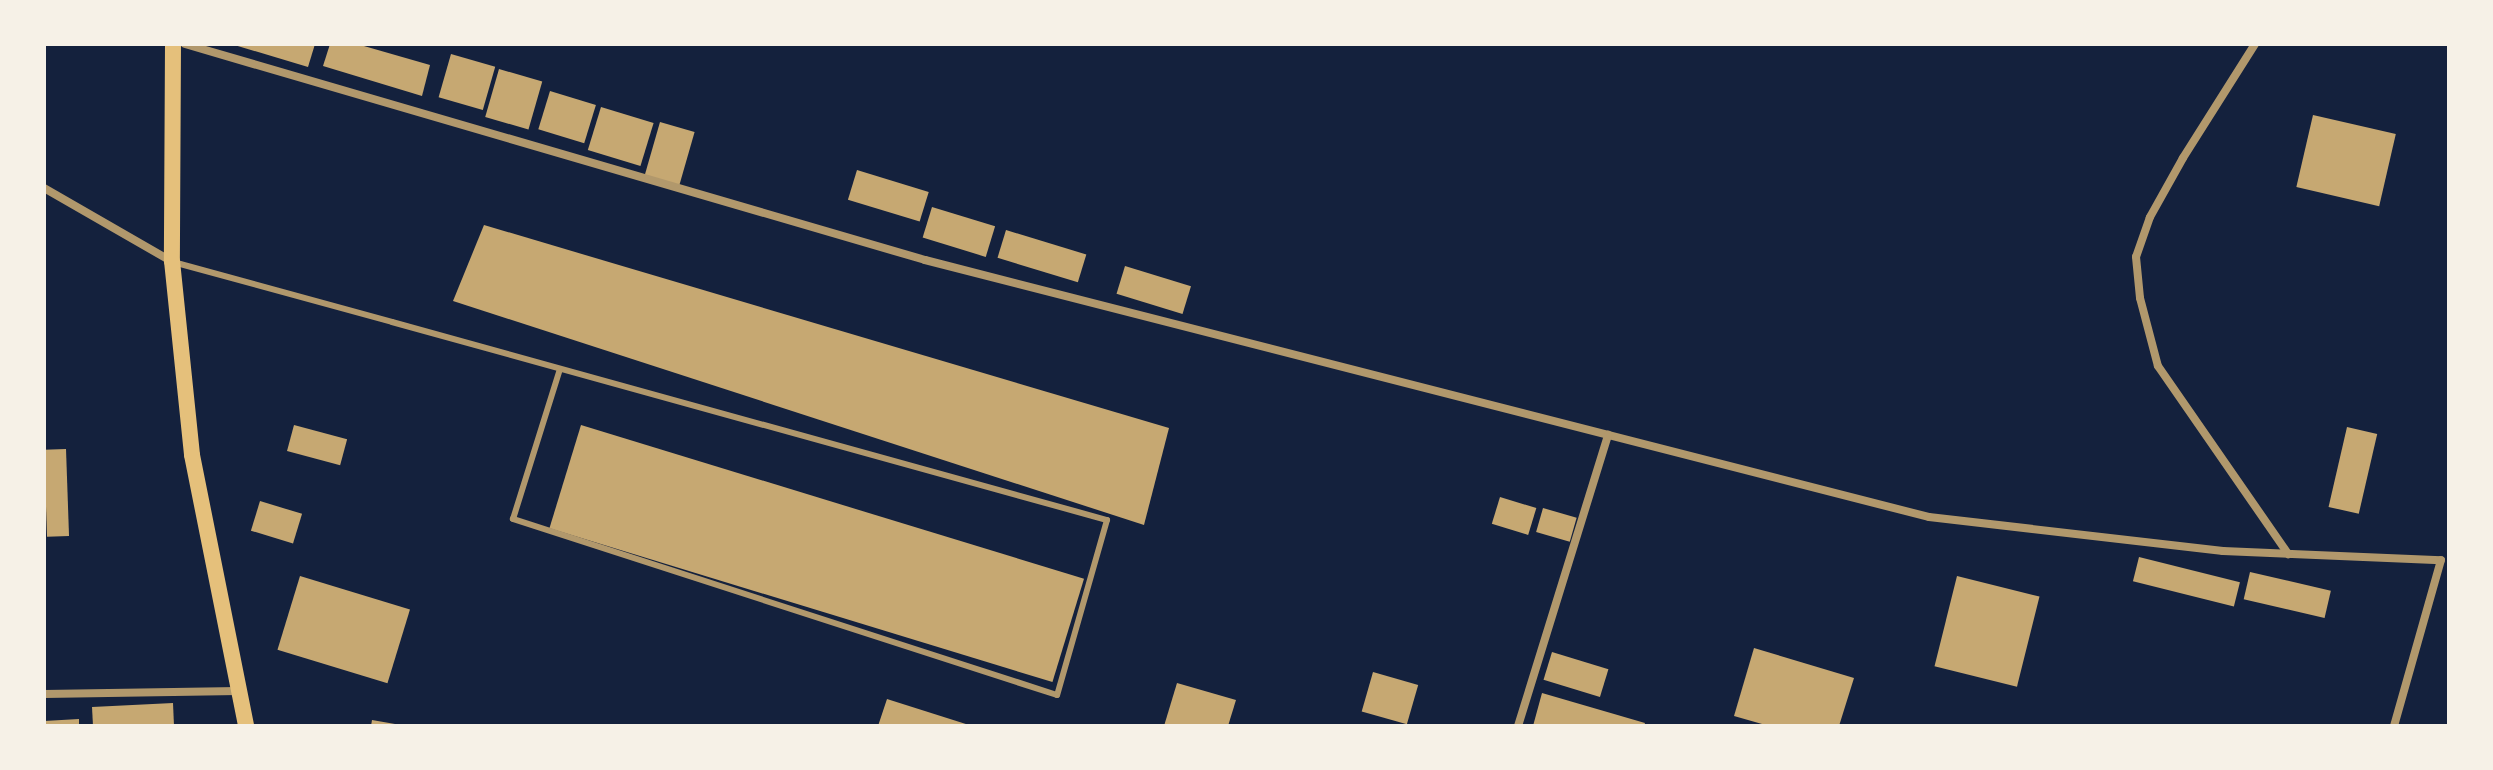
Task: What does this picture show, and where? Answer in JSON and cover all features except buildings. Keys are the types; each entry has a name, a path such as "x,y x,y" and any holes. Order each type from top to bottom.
{"main road":[{"path":"173,44 172,261 192,455 246,726"}],"street":[{"path":"185,44 925,260 1929,517 2223,551 2445,561 2394,726"},
{"path":"2255,44 2170,182 2136,257 2158,366 2288,554"},
{"path":"44,188 172,261"},
{"path":"1518,726 1608,435"},
{"path":"44,694 239,691"}],"lane":[{"path":"172,261 1107,520 1057,695 513,519 560,369"}]}
